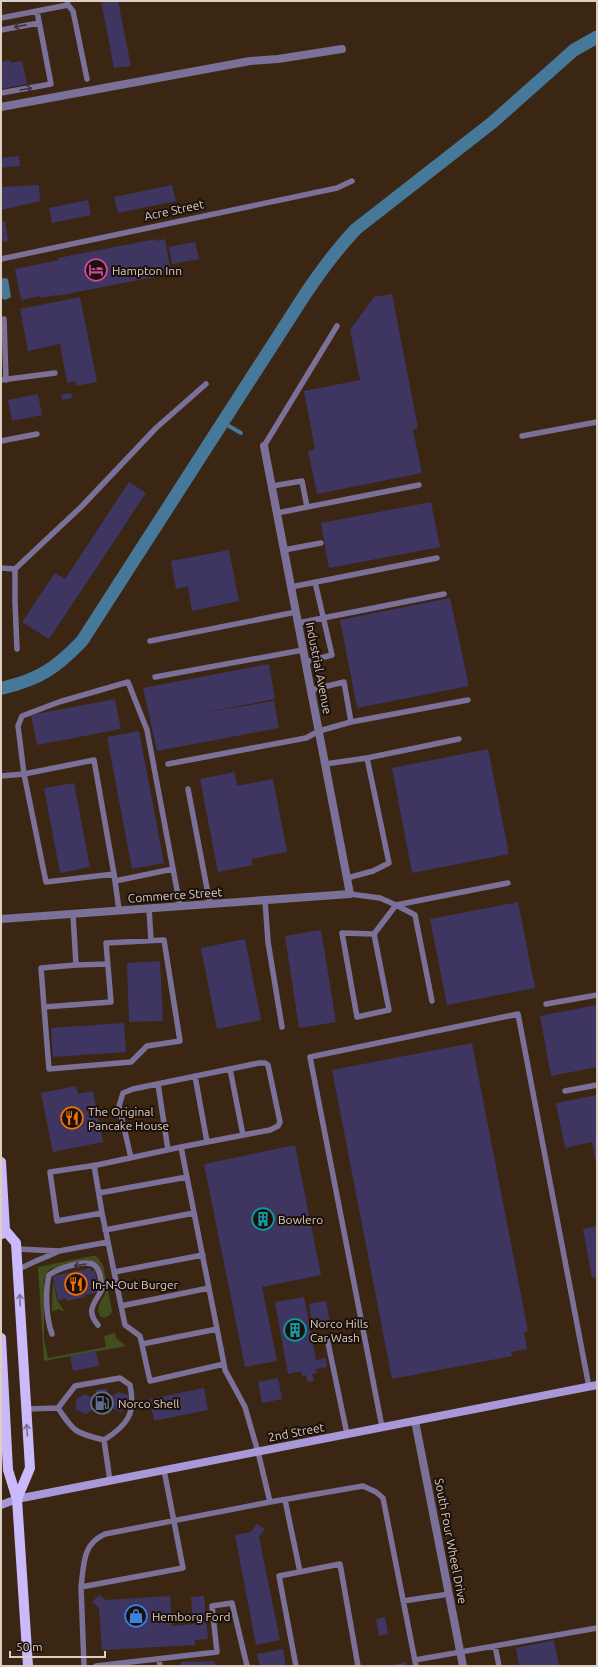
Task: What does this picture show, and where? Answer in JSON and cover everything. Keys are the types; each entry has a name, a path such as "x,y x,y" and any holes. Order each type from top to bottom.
{"main road":[{"path":"1,1162 3,1233 16,1243 17,1249 30,1468 16,1499"},
{"path":"1,1338 8,1470 16,1499 28,1666"},
{"name":"2nd Street","path":"1,1504 16,1499 593,1386"}],"street":[{"path":"1,107 250,61 278,59 342,49"},
{"name":"Industrial Avenue","path":"264,446 350,894"},
{"name":"Commerce Street","path":"1,919 350,894"},
{"name":"South Four Wheel Drive","path":"415,1421 463,1666"}],"lane":[{"path":"1,18 68,3 74,11 87,78"},
{"path":"1,93 51,84 37,11"},
{"path":"1,30 39,23"},
{"name":"Acre Street","path":"1,259 337,188 352,181"},
{"path":"4,319 4,380 55,373"},
{"path":"264,446 337,326"},
{"path":"17,649 15,569 82,506 156,428 206,384"},
{"path":"522,436 597,422"},
{"path":"1,441 37,434"},
{"path":"272,486 302,481 307,507"},
{"path":"277,513 419,485"},
{"path":"284,550 321,543"},
{"path":"291,587 437,558"},
{"path":"1,568 15,569"},
{"path":"305,662 332,655 315,582"},
{"path":"298,623 444,594"},
{"path":"150,641 296,612"},
{"path":"155,677 303,650"},
{"path":"114,874 46,882 24,774 18,726 22,716 59,702 128,682 147,730 180,906"},
{"path":"311,690 344,682 351,722"},
{"path":"168,764 306,738 318,731 351,722 468,700"},
{"path":"325,764 367,758 459,739"},
{"path":"347,878 373,871 389,862 367,758"},
{"path":"1,776 24,774 94,760 119,910"},
{"path":"188,789 210,904"},
{"path":"115,881 173,869"},
{"path":"374,934 342,932 357,1017 389,1010 374,934 396,905 508,883"},
{"path":"350,894 380,898 415,915 432,1001"},
{"path":"265,900 267,934 282,1027"},
{"path":"149,908 152,941"},
{"path":"73,914 76,966"},
{"path":"44,1007 111,1002 108,964 106,943 164,940 180,1041 147,1046 131,1062 49,1069 44,1007 41,968 108,964"},
{"path":"546,1004 597,995"},
{"path":"382,1427 310,1057 518,1014 593,1386"},
{"path":"102,1213 57,1221 50,1172 94,1166 270,1130 278,1126 280,1122 268,1065 265,1063 259,1063 158,1084 123,1093 119,1106 131,1158"},
{"path":"230,1069 243,1135"},
{"path":"195,1076 207,1142"},
{"path":"158,1084 168,1150"},
{"path":"564,1091 597,1085"},
{"path":"181,1147 225,1370 245,1407 270,1502"},
{"path":"94,1166 105,1230 125,1325 140,1336 150,1381 224,1364"},
{"path":"98,1193 187,1177"},
{"path":"105,1230 194,1213"},
{"path":"17,1249 59,1251 108,1242"},
{"path":"18,1270 30,1263 46,1258 59,1251"},
{"path":"114,1272 203,1256"},
{"path":"52,1334 47,1310 47,1282 49,1275 59,1269 79,1264 94,1265 98,1270 102,1289 94,1302 92,1318 98,1325"},
{"path":"121,1306 209,1288"},
{"path":"142,1344 217,1329"},
{"path":"327,1338 347,1434"},
{"path":"120,1378 130,1385 132,1398 130,1416 117,1432 104,1440 86,1436 74,1430 58,1408 75,1386 120,1378"},
{"path":"26,1409 58,1408"},
{"path":"104,1440 110,1481"},
{"path":"81,1587 183,1568 164,1470"},
{"path":"84,1666 81,1587 86,1553 96,1538 105,1534 173,1520 363,1486 376,1492 382,1498 416,1663 495,1646 597,1628"},
{"path":"285,1500 300,1572"},
{"path":"296,1666 279,1576 340,1564 358,1666"},
{"path":"403,1601 449,1594"},
{"path":"96,1666 217,1652 212,1606 232,1603 247,1666"},
{"path":"495,1646 499,1666"},
{"path":"159,1659 160,1666"}],"green space":[{"path":"96,1256 103,1265 112,1311 107,1317 101,1317 98,1312 99,1305 106,1290 101,1268 98,1264 87,1260 51,1269 47,1272 44,1280 44,1339 48,1358 106,1347 104,1336 115,1333 116,1338 126,1346 44,1361 38,1267"},
{"path":"53,1280 57,1300 64,1311 61,1311 60,1309 52,1311"}],"water":[{"path":"1,279 8,279 11,297 5,300 1,298"}],"building":[{"path":"101,1 118,1 131,66 114,68"},
{"path":"10,60 11,63 22,61 27,84 1,89 1,62"},
{"path":"19,156 20,166 1,168 1,158"},
{"path":"39,185 40,201 1,210 1,187"},
{"path":"172,185 176,201 118,213 114,197"},
{"path":"88,200 91,215 52,223 49,208"},
{"path":"1,221 5,221 8,241 1,242"},
{"name":"Hampton Inn","path":"156,239 156,241 165,239 171,272 154,275 154,277 57,296 40,298 40,296 21,300 15,269 59,260 58,258"},
{"path":"195,242 199,259 172,264 169,247"},
{"path":"392,294 418,428 413,430 422,473 317,494 308,451 315,449 304,391 360,380 350,330 374,297"},
{"path":"80,297 97,382 76,386 75,381 67,383 60,344 28,351 20,309"},
{"path":"71,393 72,398 62,400 61,395"},
{"path":"38,394 42,415 12,421 8,400"},
{"path":"129,482 146,493 49,639 22,622 55,573 65,579"},
{"path":"431,502 440,547 329,568 321,523"},
{"path":"229,550 239,601 192,611 188,587 176,589 171,561"},
{"path":"450,598 469,686 357,708 340,620"},
{"path":"269,664 275,699 202,713 274,701 279,728 157,751 143,688"},
{"path":"115,699 121,729 37,745 31,715"},
{"path":"139,731 164,863 132,869 107,737"},
{"path":"488,749 509,854 412,873 392,768"},
{"path":"235,772 237,786 273,779 287,852 251,859 253,865 218,872 200,779"},
{"path":"74,783 90,867 60,873 44,788"},
{"path":"518,902 535,988 447,1005 430,919"},
{"path":"321,930 336,1022 299,1028 285,936"},
{"path":"245,939 261,1020 217,1029 201,948"},
{"path":"160,961 163,1021 129,1022 127,963"},
{"path":"597,1005 597,1067 551,1076 540,1016"},
{"path":"124,1023 126,1052 53,1057 51,1028"},
{"path":"472,1043 528,1331 524,1332 527,1349 511,1352 512,1356 392,1379 332,1070"},
{"name":"The Original Pancake House","path":"76,1086 78,1094 93,1091 103,1142 53,1152 41,1093"},
{"path":"597,1095 596,1162 592,1142 565,1148 556,1103"},
{"name":"Bowlero","path":"295,1145 321,1275 262,1287 277,1361 245,1367 204,1164"},
{"path":"597,1226 597,1277 592,1278 583,1229"},
{"name":"In-N-Out Burger","path":"91,1268 91,1271 95,1271 99,1292 66,1301 66,1298 58,1300 53,1276"},
{"name":"Norco Hills Car Wash","path":"304,1297 316,1360 326,1358 327,1367 316,1369 317,1373 312,1374 314,1381 307,1382 306,1375 302,1376 301,1371 288,1374 275,1302"},
{"name":"Norco Hills Car Wash","path":"326,1301 331,1327 313,1330 309,1304"},
{"path":"96,1351 99,1366 73,1371 70,1356"},
{"path":"278,1378 282,1399 262,1403 258,1382"},
{"path":"204,1388 208,1410 154,1421 150,1399"},
{"name":"Norco Shell","path":"107,1389 108,1397 119,1392 128,1395 129,1406 120,1412 111,1407 103,1412 93,1409 86,1414 76,1410 76,1400 84,1394 93,1398 96,1395 96,1390"},
{"path":"257,1524 265,1529 259,1537 280,1640 256,1645 235,1535 251,1532"},
{"name":"Hemborg Ford","path":"99,1595 106,1600 170,1596 172,1626 193,1624 191,1597 204,1596 208,1639 195,1640 195,1645 102,1650 99,1608 92,1602"},
{"path":"385,1617 388,1634 379,1636 376,1619"},
{"path":"554,1640 559,1666 519,1666 516,1648"},
{"path":"283,1649 286,1666 260,1666 257,1654"},
{"path":"214,1661 215,1666 181,1666 181,1662"},
{"path":"406,1662 406,1666 392,1666 392,1665"}],"waterway":[{"path":"3,688 27,681 47,671 82,641 304,296 328,261 356,229 493,122 574,50 597,37"},
{"path":"222,422 241,433"}],"place":[{"name":"Hampton Inn","path":"96,270"},
{"name":"The Original Pancake House","path":"72,1118"},
{"name":"Bowlero","path":"263,1219"},
{"name":"In-N-Out Burger","path":"76,1284"},
{"name":"Norco Hills Car Wash","path":"295,1330"},
{"name":"Norco Shell","path":"102,1403"},
{"name":"Hemborg Ford","path":"136,1616"}]}
